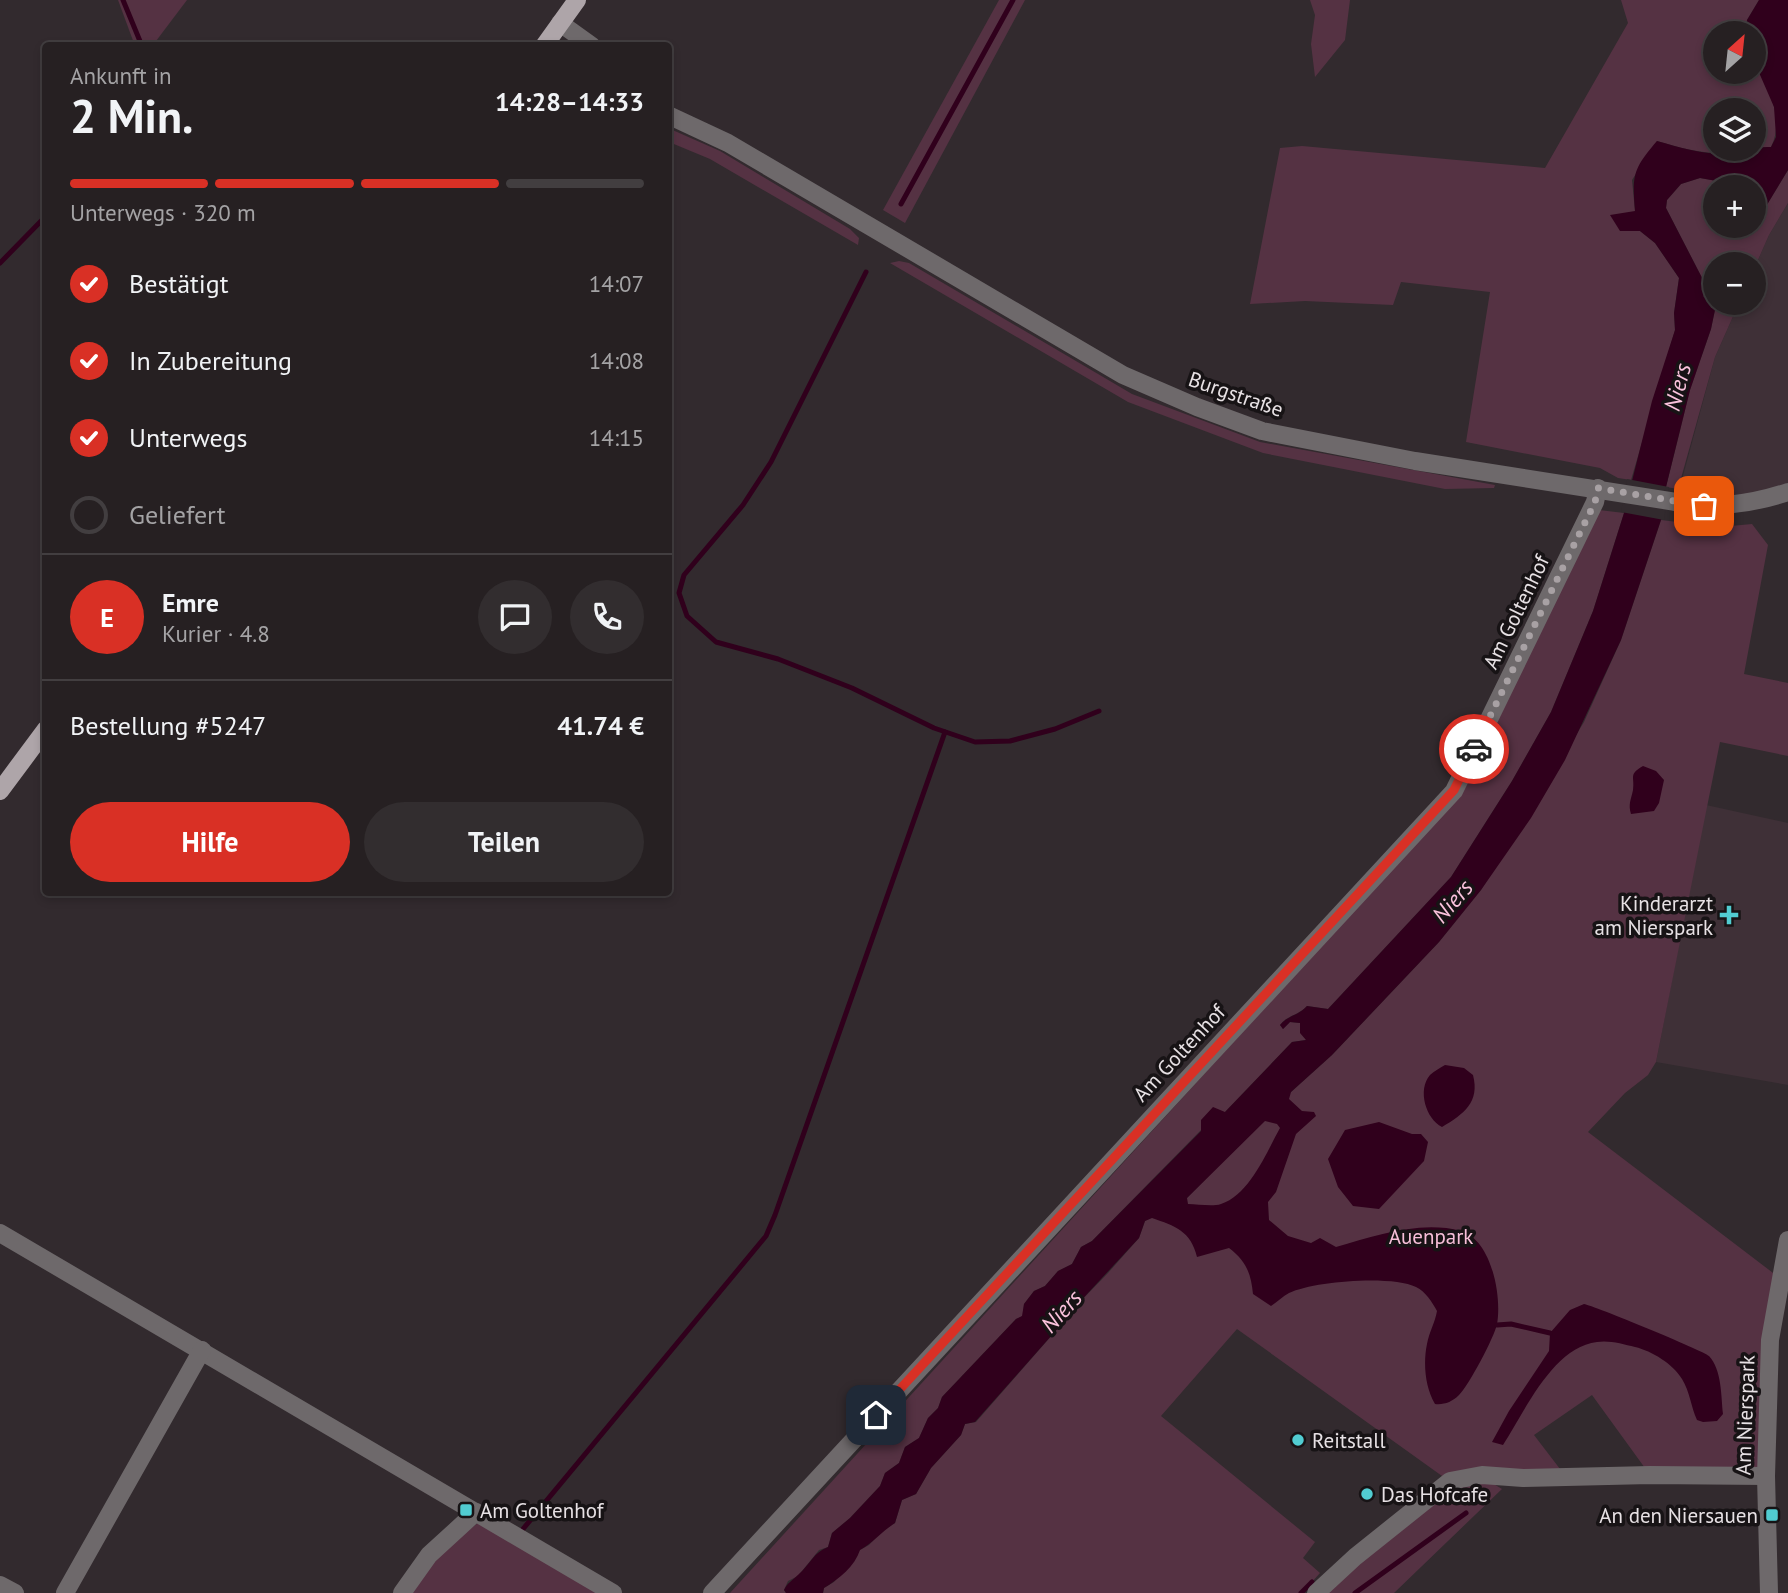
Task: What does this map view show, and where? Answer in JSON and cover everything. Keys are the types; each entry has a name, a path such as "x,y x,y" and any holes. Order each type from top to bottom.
{"main road":[{"path":"547,42 577,0"},
{"path":"0,791 42,734"}],"street":[{"path":"561,23 587,42"},
{"name":"Burgstraße","path":"672,104 728,143 1123,375 1262,431 1415,461 1704,506 1731,506 1762,501 1788,492"},
{"name":"Burgstraße","path":"672,117 728,143"},
{"name":"Am Goltenhof","path":"712,1593 1454,790 1595,502 1607,490"},
{"path":"0,1233 613,1593"},
{"name":"Am Nierspark","path":"1769,1593 1766,1476 1770,1340 1788,1240"},
{"path":"65,1593 202,1350"},
{"path":"1316,1593 1355,1557 1450,1481 1482,1475 1523,1478 1766,1476"},
{"path":"402,1593 429,1555 476,1512"},
{"path":"0,1585 15,1593"}],"shaded area":[{"path":"1788,203 1788,492 1676,502 1715,357 1734,315 1766,315 1766,252 1762,252"},
{"path":"1706,805 1788,823 1788,1085 1656,1062"}],"green space":[{"path":"118,0 187,0 155,42 134,42"},
{"path":"999,0 1025,0 905,223 883,210"},
{"path":"1310,0 1350,0 1345,40 1315,77 1311,44 1315,15"},
{"path":"1621,0 1759,0 1747,21 1703,21 1703,84 1766,84 1773,103 1776,125 1771,147 1766,147 1766,98 1703,98 1703,151 1657,141 1632,180 1640,231 1655,243 1679,278 1674,313 1675,330 1631,480 1618,478 1600,468 1466,442 1490,292 1401,282 1393,305 1305,301 1250,304 1280,148 1302,146 1545,168 1628,23"},
{"path":"672,130 720,151 850,229 859,238 858,245 710,159 672,143"},
{"path":"1788,170 1788,203 1762,252 1703,252 1703,280 1666,208 1667,200 1681,184 1703,179 1703,238 1766,238 1766,206"},
{"path":"890,263 909,263 1132,394 1260,442 1495,485 1494,488 1445,489 1263,453 1128,402"},
{"path":"1714,315 1734,315 1715,357 1678,489 1666,487 1690,390"},
{"path":"1599,510 1624,513 1593,611 1551,712 1512,781 1451,877 1328,1009 1307,1006 1280,1025 1283,1029 1290,1022 1300,1023 1306,1040 1292,1042 1225,1112 1201,1130 1092,1241 1081,1247 1072,1264 1058,1271 1045,1286 1034,1291 1024,1304 1023,1316 1016,1319 942,1397 919,1438 905,1447 899,1463 885,1473 880,1486 832,1533 828,1547 819,1550 798,1576 788,1581 784,1590 786,1593 730,1593 1461,793"},
{"name":"Auenpark","path":"1661,520 1720,527 1752,524 1768,545 1744,674 1788,683 1788,756 1720,742 1656,1062 1648,1075 1625,1093 1588,1132 1781,1279 1766,1476 1650,1475 1592,1395 1534,1435 1570,1482 1492,1483 1502,1489 1394,1593 1316,1593 1449,1481 1237,1329 1161,1416 1315,1542 1303,1558 1320,1573 1302,1593 823,1593 824,1588 834,1582 860,1550 895,1523 902,1500 916,1494 931,1468 961,1435 965,1424 976,1422 1067,1318 1068,1309 1076,1306 1139,1238 1145,1221 1187,1198 1291,1092 1332,1055 1439,942 1481,890 1584,722 1621,640"},
{"path":"478,1523 599,1593 410,1593 441,1555"}],"water":[{"name":"Niers","path":"1759,0 1788,0 1788,170 1766,206 1766,175 1703,175 1703,179 1681,184 1667,200 1666,208 1703,280 1703,315 1714,315 1690,390 1666,487 1661,520 1621,640 1565,760 1531,818 1481,890 1439,942 1332,1055 1291,1092 1289,1099 1302,1111 1314,1112 1316,1116 1296,1134 1276,1192 1268,1202 1269,1220 1288,1236 1311,1243 1320,1238 1336,1247 1414,1228 1445,1228 1472,1236 1487,1257 1496,1285 1497,1324 1469,1382 1454,1400 1435,1404 1427,1383 1425,1359 1437,1311 1426,1294 1416,1287 1405,1283 1372,1280 1316,1285 1289,1293 1271,1306 1253,1294 1247,1268 1229,1248 1197,1257 1186,1235 1175,1227 1152,1218 1145,1221 1139,1238 1076,1306 1068,1309 1067,1318 975,1422 965,1424 961,1435 931,1468 916,1494 902,1500 895,1523 860,1550 850,1567 824,1588 823,1593 786,1593 784,1590 789,1583 816,1555 828,1547 832,1533 880,1486 885,1473 899,1463 905,1447 919,1438 942,1397 1016,1319 1022,1316 1024,1304 1034,1291 1045,1286 1058,1271 1072,1264 1081,1247 1092,1241 1201,1131 1201,1120 1213,1107 1225,1112 1292,1042 1306,1040 1300,1033 1300,1023 1290,1022 1283,1029 1280,1025 1307,1006 1328,1009 1451,877 1512,781 1551,712 1593,611 1624,513 1652,401 1675,330 1674,313 1679,278 1655,243 1640,231 1620,231 1610,215 1635,211 1636,173 1657,141 1703,152 1703,161 1766,161 1766,148 1771,147 1776,137 1774,107 1764,84 1766,21 1747,21","holes":["1265,1121 1277,1124 1280,1128 1249,1182 1231,1199 1217,1205 1188,1204 1187,1198"]},
{"path":"1643,766 1656,771 1664,780 1659,803 1654,811 1631,814 1633,776"},
{"path":"1445,1065 1464,1068 1473,1075 1475,1084 1468,1106 1442,1127 1428,1111 1424,1088 1430,1075"},
{"path":"1379,1122 1412,1134 1421,1134 1428,1142 1424,1161 1379,1209 1353,1206 1338,1187 1328,1159 1345,1130"},
{"path":"1584,1304 1648,1328 1709,1356 1719,1376 1723,1414 1717,1421 1697,1420 1685,1384 1668,1363 1642,1349 1597,1342 1581,1346 1567,1355 1542,1383 1503,1445 1492,1442 1549,1351 1550,1333 1570,1310"}],"pier":[{"path":"1627,479 1669,487 1664,520 1621,512"}],"waterway":[{"path":"123,0 140,42"},
{"path":"901,204 1013,0"},
{"path":"0,263 42,220"},
{"path":"866,272 771,462 743,505 684,575 679,593 687,616 716,642 778,659 852,688 934,728 975,742 1010,741 1055,729 1099,711"},
{"path":"523,1529 766,1236 945,732"},
{"path":"1497,1325 1511,1324 1550,1333"},
{"path":"1355,1593 1466,1513"},
{"path":"1301,1593 1312,1582"}],"way so far":[{"path":"1474,749 1595,502 1598,488 1704,506"}],"place":[{"name":"Kinderarzt am Nierspark","path":"1729,915"},
{"name":"Reitstall","path":"1298,1440"},
{"name":"Das Hofcafe","path":"1367,1494"},
{"name":"Am Goltenhof","path":"466,1510"},
{"name":"An den Niersauen","path":"1772,1515"}],"route":[{"path":"876,1415 1454,790 1474,749"}]}
